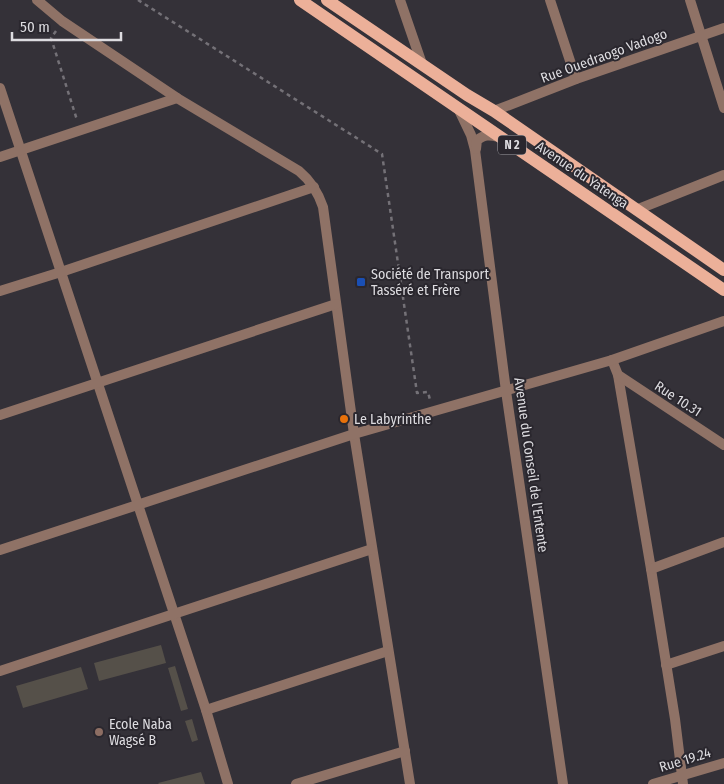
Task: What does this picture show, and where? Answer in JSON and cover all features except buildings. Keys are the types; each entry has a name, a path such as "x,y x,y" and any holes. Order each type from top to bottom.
{"main road":[{"name":"Avenue du Yatenga","path":"300,0 724,290"},
{"name":"Avenue du Yatenga","path":"327,0 724,270"}],"street":[{"path":"37,0 62,21 177,98 298,171 314,187 319,195 323,206 354,434 410,784"},
{"path":"400,0 422,64"},
{"path":"550,0 576,79"},
{"path":"690,0 724,108"},
{"name":"Rue Ouedraogo Vadogo","path":"494,112 576,79 724,28"},
{"path":"0,88 206,710 228,784"},
{"path":"0,157 177,98"},
{"name":"Avenue du Conseil de l'Entente","path":"457,107 471,135 475,150 506,391 563,784"},
{"path":"475,150 477,140 483,136 500,137"},
{"path":"636,210 724,175"},
{"path":"0,291 314,187"},
{"path":"0,415 336,304"},
{"path":"0,550 354,434 612,360 724,321"},
{"path":"612,360 618,375 651,569 682,780"},
{"name":"Rue 10.31","path":"618,375 724,445"},
{"path":"651,569 724,542"},
{"path":"0,671 372,549"},
{"path":"666,665 724,646"},
{"path":"206,710 388,651"},
{"path":"296,784 405,751"},
{"name":"Rue 19.24","path":"653,784 682,780 724,763"}],"path":[{"path":"138,0 382,154 417,393 428,392 434,411"},
{"path":"62,21 51,38 80,130"}],"place":[{"name":"Société de Transport Tasséré et Frère","path":"361,282"},
{"name":"Le Labyrinthe","path":"344,419"},
{"name":"Ecole Naba Wagsé B","path":"99,732"}]}
